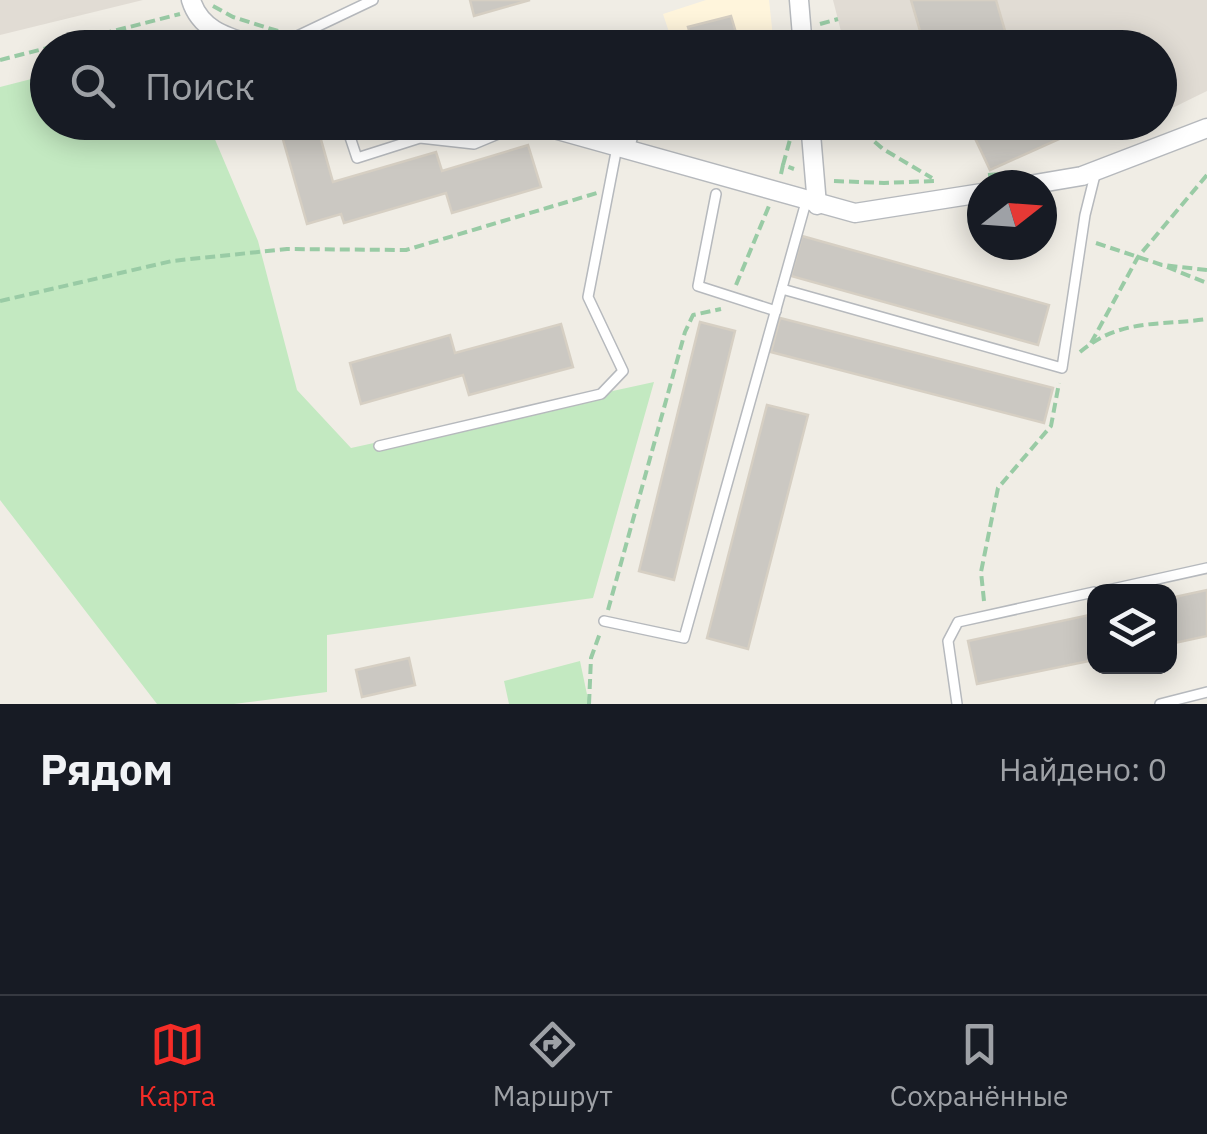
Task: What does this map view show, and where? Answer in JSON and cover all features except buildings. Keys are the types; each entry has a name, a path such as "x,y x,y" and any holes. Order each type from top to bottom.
{"street":[{"path":"799,0 802,30"},
{"path":"192,6 211,30"},
{"path":"1177,140 1207,128"},
{"path":"591,140 856,214 967,188"},
{"path":"811,140 812,204"},
{"path":"1057,177 1082,176 1176,140"}],"lane":[{"path":"310,30 372,0"},
{"path":"352,140 357,158 414,140"},
{"path":"438,140 474,144 484,140"},
{"path":"379,446 601,394 623,371 588,297 609,190 628,140"},
{"path":"782,289 1062,368 1096,171"},
{"path":"716,194 698,286 776,311"},
{"path":"604,621 684,638 782,289 812,204"},
{"path":"1133,584 1207,568"},
{"path":"957,704 948,641 958,622 1087,594"},
{"path":"1160,704 1207,692"}],"path":[{"path":"107,30 192,6 216,5 233,16 274,30"},
{"path":"0,60 30,52"},
{"path":"590,704 591,658 685,332 694,315 724,308 731,298 774,193 791,140"},
{"path":"783,165 829,180 936,180 872,140"},
{"path":"985,616 982,572 998,488 1051,426 1062,368 1090,343 1138,257 1207,175"},
{"path":"0,301 172,261 287,249 406,250 609,190"},
{"path":"1082,238 1207,284"},
{"path":"1162,265 1207,270"},
{"path":"1090,343 1138,323 1207,319"}],"shaded area":[{"path":"0,0 143,0 0,35"},
{"path":"706,0 769,0 772,30 668,30 663,14"},
{"path":"833,0 1207,0 1207,91 1177,106 1177,30 841,30"}],"green space":[{"path":"30,79 30,140 215,140 258,241 297,390 351,448 654,382 593,598 327,635 327,692 234,704 157,704 0,500 0,87"},
{"path":"580,661 589,704 509,704 504,681"}]}
